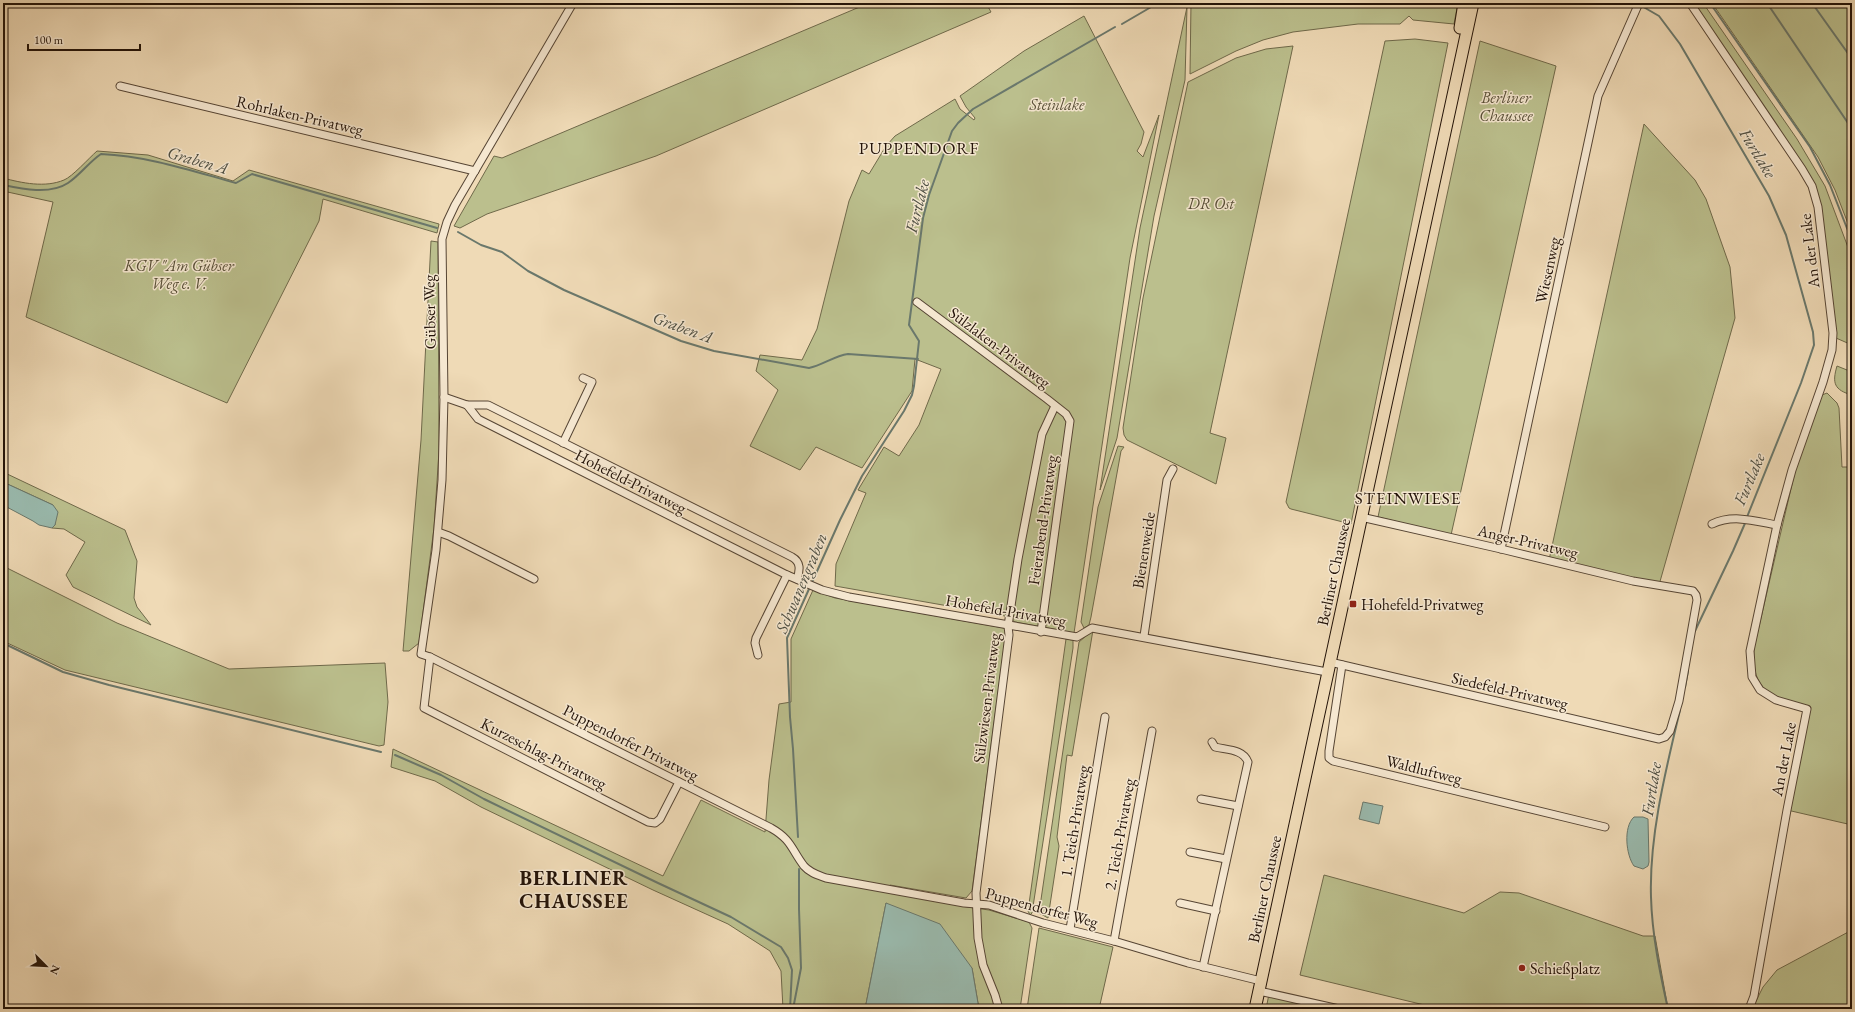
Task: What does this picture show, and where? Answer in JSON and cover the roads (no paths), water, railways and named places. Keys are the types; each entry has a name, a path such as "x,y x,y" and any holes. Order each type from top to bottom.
{"main road":[{"name":"Berliner Chaussee","path":"1452,95 1452,70 1464,3"},
{"name":"Berliner Chaussee","path":"1255,1009 1473,3"}],"street":[{"name":"Gübser Weg","path":"421,654 438,532 444,397 442,239 447,222 475,171 573,3"},
{"name":"An der Lake","path":"1690,3 1812,186 1818,207 1833,333 1833,346 1823,382 1792,470 1777,524 1750,651 1751,672 1757,686 1768,696 1808,710 1786,818 1754,996 1749,1009"},
{"name":"Wiesenweg","path":"1501,548 1597,102 1606,76 1638,6"},
{"name":"Rohrlaken-Privatweg","path":"120,86 475,171"},
{"name":"Sülzlaken-Privatweg","path":"917,302 1066,414"},
{"name":"Hohefeld-Privatweg","path":"563,443 592,382 583,378"},
{"name":"Hohefeld-Privatweg","path":"444,397 467,405 488,405 795,558 800,569 800,581"},
{"name":"Hohefeld-Privatweg","path":"467,405 478,419 800,581 816,587 849,597 1041,632 1077,637 1092,628 1329,667"},
{"name":"Sülzwiesen-Privatweg","path":"999,1009 983,965 978,938 976,903 978,873 1009,635 1008,626 1018,559 1042,434 1055,406"},
{"name":"Feierabend-Privatweg","path":"1041,632 1070,420 1066,414"},
{"name":"Bienenweide","path":"1144,636 1167,480 1173,469"},
{"name":"Anger-Privatweg","path":"1361,518 1501,548 1633,581 1690,590"},
{"path":"1712,524 1724,519 1742,519 1777,524"},
{"path":"438,532 449,536 534,579"},
{"path":"758,655 755,643 756,638 788,575"},
{"name":"Siedefeld-Privatweg","path":"1329,667 1342,665 1657,739 1664,738 1668,734 1674,720 1682,685 1697,599 1695,594 1690,590"},
{"name":"Puppendorfer Privatweg","path":"421,654 430,657 783,835 790,842 805,866 814,873"},
{"name":"Kurzeschlag-Privatweg","path":"430,657 424,708 648,822 655,823 660,819 679,782"},
{"name":"Waldluftweg","path":"1342,665 1329,748 1329,758 1332,761 1605,826"},
{"name":"1. Teich-Privatweg","path":"1070,929 1105,717"},
{"name":"2. Teich-Privatweg","path":"1114,941 1152,731"},
{"path":"1203,966 1248,762 1246,756 1240,752 1215,747 1212,742"},
{"path":"1202,799 1238,806"},
{"path":"1190,852 1226,859"},
{"name":"Puppendorfer Weg","path":"814,873 826,878 989,905 1043,923 1070,929 1203,966 1260,986"},
{"path":"1180,903 1216,910"},
{"path":"1260,986 1339,1009"}],"water":[{"path":"3,482 53,505 58,512 55,525 52,528 39,525 3,505"},
{"path":"1363,802 1383,806 1379,824 1359,819"},
{"path":"1634,817 1643,817 1648,819 1649,862 1648,866 1643,869 1634,866 1629,855 1627,834 1628,827"},
{"path":"886,903 940,924 972,968 979,1009 865,1009"}],"waterway":[{"name":"Furtlake","path":"1122,24 1158,3"},
{"name":"Furtlake","path":"1490,5 1494,3"},
{"name":"Furtlake","path":"1542,3 1608,3"},
{"path":"1710,3 1810,147 1830,185 1852,241"},
{"path":"1767,3 1852,129"},
{"path":"1812,3 1852,59"},
{"name":"Furtlake","path":"1640,5 1659,16 1680,44 1769,196 1786,235 1813,332 1814,345 1801,383 1747,517"},
{"name":"Schwanengraben","path":"798,837 790,717 787,638 840,520 862,476 904,411 912,395 919,341 909,325 923,218 929,195 952,131 973,109 1115,27"},
{"name":"Graben A","path":"3,185 36,190 61,187 77,176 101,154 118,155 170,165 236,183 252,174 437,228"},
{"name":"Graben A","path":"458,232 481,245 502,252 528,271 564,290 681,341 714,351 809,368 848,354 918,359"},
{"name":"Furtlake","path":"1695,631 1746,521"},
{"path":"3,643 63,672 109,685 381,752"},
{"name":"Furtlake","path":"1685,687 1688,671"},
{"name":"Furtlake","path":"1668,1009 1659,968 1655,940 1651,897 1651,874 1660,803 1680,710"},
{"path":"395,755 441,775 484,799 731,917 781,947 788,958 792,970 790,1009"},
{"name":"Schwanengraben","path":"793,1009 801,968 799,869"}],"place":[{"name":"Hohefeld-Privatweg","path":"1353,604"},
{"name":"Schießplatz","path":"1522,968"}],"district":[{"name":"PUPPENDORF","path":"919,148"},
{"name":"STEINWIESE","path":"1408,498"},
{"name":"BERLINER CHAUSSEE","path":"574,890"}],"park label":[{"name":"Steinlake","path":"1057,104"},
{"name":"DR Ost","path":"1211,203"},
{"name":"KGV \"Am Gübser Weg e. V.","path":"179,274"}]}
